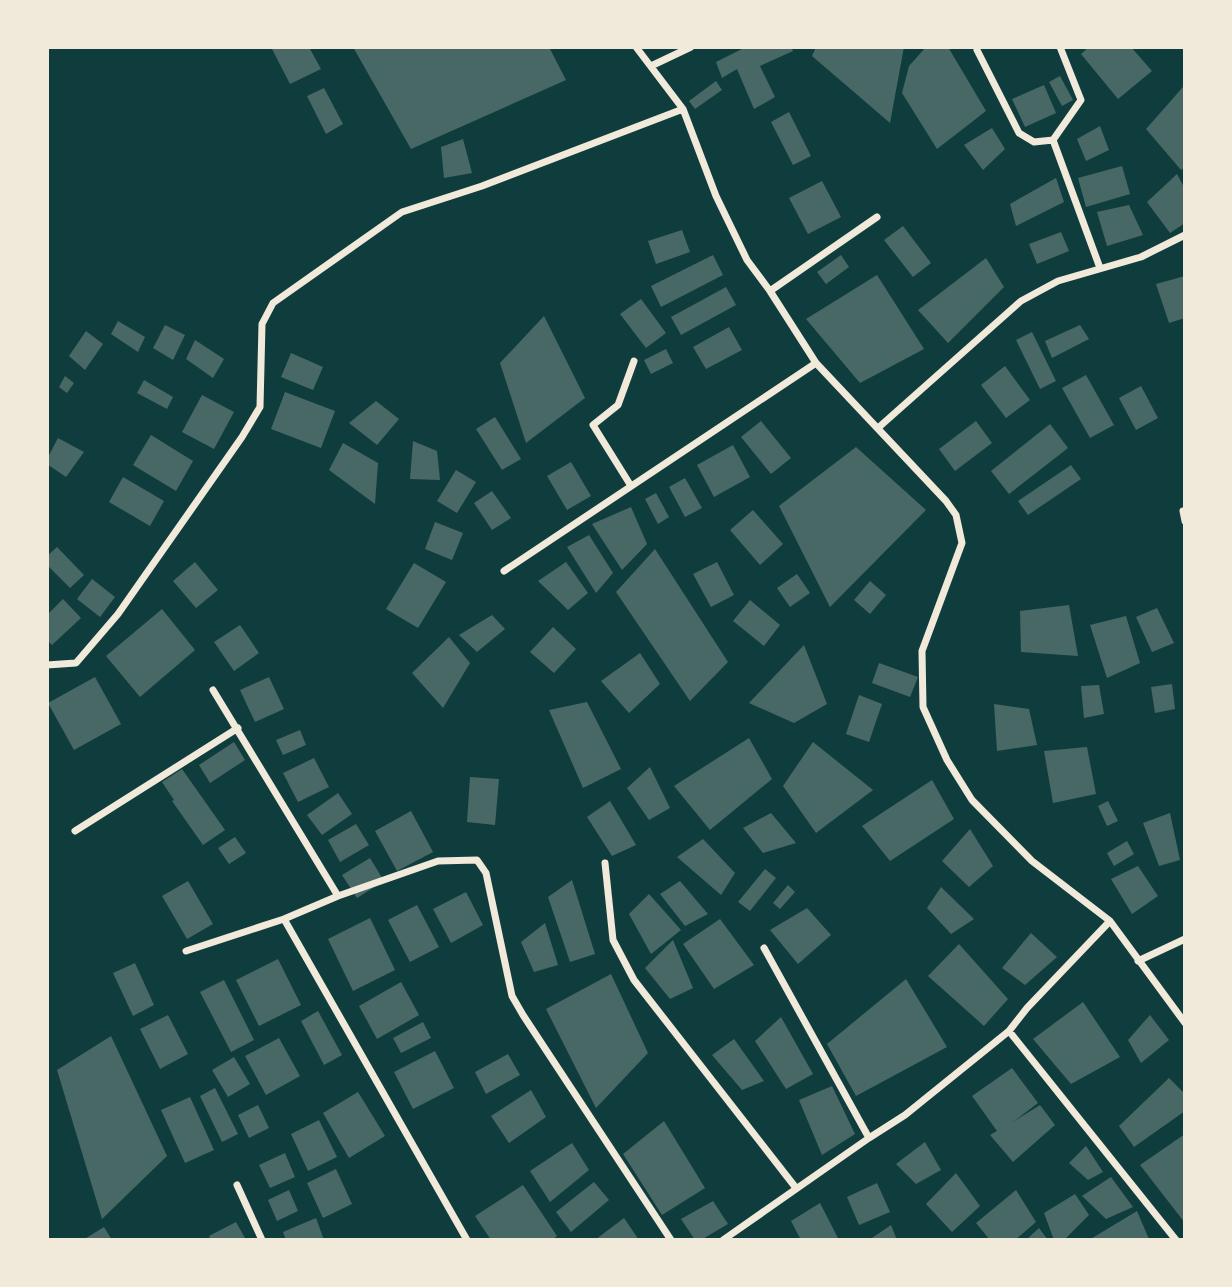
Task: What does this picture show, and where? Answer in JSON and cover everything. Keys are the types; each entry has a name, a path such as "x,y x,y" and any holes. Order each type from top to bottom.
{"street":[{"path":"636,47 683,110 716,197 747,260 816,363 946,501 956,515 962,543 922,651 923,707 947,760 972,800 1032,861 1110,921 1185,1023"},
{"path":"651,66 691,47"},
{"path":"978,50 1019,133 1034,142 1053,140 1081,100 1061,47"},
{"path":"47,665 76,663 118,614 242,437 260,407 262,324 273,303 402,212 481,186 683,110"},
{"path":"1053,140 1100,268"},
{"path":"770,291 877,217"},
{"path":"878,428 1021,301 1058,281 1141,257 1185,235"},
{"path":"631,486 593,425 618,405 634,361"},
{"path":"504,571 816,363"},
{"path":"1183,511 1185,521"},
{"path":"213,690 338,896"},
{"path":"75,831 238,729"},
{"path":"186,951 284,919 338,896 438,862 477,860 486,873 512,996 671,1240"},
{"path":"605,863 613,940 634,980 796,1188"},
{"path":"284,919 467,1240"},
{"path":"723,1240 905,1115 1009,1031 1027,1008 1110,921"},
{"path":"1138,961 1185,939"},
{"path":"764,948 869,1138"},
{"path":"1009,1031 1176,1240"},
{"path":"237,1185 262,1240"}],"building":[{"path":"271,47 309,47 321,69 290,84"},
{"path":"353,47 549,47 566,80 411,149"},
{"path":"746,47 791,47 793,51 760,66 775,97 754,109 737,69 722,78 716,62"},
{"path":"816,47 904,47 890,123 812,56"},
{"path":"926,47 948,47 986,111 937,149 902,93 909,66"},
{"path":"1089,47 1131,47 1152,71 1118,99 1081,54"},
{"path":"1060,76 1073,100 1062,106 1049,82"},
{"path":"716,81 722,90 695,109 689,101"},
{"path":"1044,85 1056,113 1025,127 1012,99"},
{"path":"1183,87 1185,167 1181,170 1146,129"},
{"path":"324,88 343,124 326,134 307,96"},
{"path":"789,112 811,156 793,165 771,122"},
{"path":"1100,126 1109,150 1086,161 1077,139"},
{"path":"992,128 1005,149 983,170 964,145"},
{"path":"463,139 472,173 444,178 441,147"},
{"path":"1122,166 1130,194 1086,207 1078,178"},
{"path":"1177,174 1185,189 1185,223 1170,233 1147,202"},
{"path":"1056,178 1064,202 1016,226 1010,204"},
{"path":"822,181 841,217 808,234 789,198"},
{"path":"1129,205 1143,235 1107,246 1097,212"},
{"path":"903,226 931,263 913,277 884,240"},
{"path":"682,230 690,252 656,264 648,241"},
{"path":"1061,232 1069,251 1037,264 1029,244"},
{"path":"713,255 723,275 661,307 651,286"},
{"path":"841,255 849,267 826,284 817,272"},
{"path":"986,258 1004,287 948,343 918,310"},
{"path":"877,275 924,349 860,383 806,319"},
{"path":"1185,276 1185,318 1169,323 1156,284"},
{"path":"726,287 736,305 681,335 671,317"},
{"path":"641,299 666,333 646,348 620,314"},
{"path":"544,316 585,398 526,443 500,363"},
{"path":"118,321 145,337 138,352 111,334"},
{"path":"165,325 185,335 173,360 153,348"},
{"path":"1080,325 1089,339 1052,358 1045,341"},
{"path":"729,327 742,350 706,369 693,347"},
{"path":"86,331 103,344 85,370 69,356"},
{"path":"1032,332 1056,381 1040,389 1016,340"},
{"path":"195,340 224,359 213,378 186,359"},
{"path":"666,349 673,363 651,374 644,360"},
{"path":"291,353 323,367 313,390 281,377"},
{"path":"1005,366 1030,400 1006,418 981,385"},
{"path":"1086,375 1114,425 1090,438 1062,388"},
{"path":"65,376 74,383 67,393 59,387"},
{"path":"144,380 173,397 167,409 137,393"},
{"path":"1141,386 1158,418 1136,430 1119,398"},
{"path":"285,392 335,411 321,448 271,429"},
{"path":"202,395 234,412 214,449 182,432"},
{"path":"376,401 399,419 377,445 349,423"},
{"path":"495,417 521,459 502,470 476,429"},
{"path":"761,421 791,458 771,474 741,437"},
{"path":"976,421 992,443 955,471 939,449"},
{"path":"1050,424 1068,448 1009,494 991,471"},
{"path":"151,435 193,461 176,491 133,465"},
{"path":"58,438 84,452 66,477 47,464"},
{"path":"413,441 437,451 440,480 410,479"},
{"path":"343,443 378,463 375,504 329,470"},
{"path":"733,445 750,477 714,497 697,465"},
{"path":"856,447 926,510 830,607 779,506"},
{"path":"571,462 591,496 567,510 547,476"},
{"path":"1071,465 1081,479 1028,515 1018,501"},
{"path":"456,470 476,482 457,513 437,501"},
{"path":"123,477 164,501 150,526 109,502"},
{"path":"685,478 702,508 685,517 669,487"},
{"path":"492,491 511,518 492,530 474,503"},
{"path":"656,493 669,517 658,524 645,499"},
{"path":"631,507 647,544 622,570 592,524"},
{"path":"753,510 783,544 760,565 730,530"},
{"path":"435,522 463,533 452,560 425,549"},
{"path":"589,535 613,573 596,593 567,547"},
{"path":"57,547 84,575 70,588 47,565 47,556"},
{"path":"655,549 728,662 690,701 616,592"},
{"path":"195,562 218,590 196,608 173,581"},
{"path":"566,562 588,593 568,610 538,581"},
{"path":"717,562 734,595 711,607 693,574"},
{"path":"414,563 446,582 418,628 386,609"},
{"path":"797,574 810,593 790,607 777,588"},
{"path":"92,579 115,597 100,617 77,599"},
{"path":"870,581 886,595 870,614 854,600"},
{"path":"63,599 81,618 52,645 47,640 47,615"},
{"path":"750,600 780,625 764,646 733,621"},
{"path":"1069,605 1078,656 1021,652 1020,611"},
{"path":"1157,608 1174,643 1152,652 1136,617"},
{"path":"162,609 195,650 140,697 106,656"},
{"path":"492,615 505,629 477,652 459,635"},
{"path":"1126,616 1140,663 1107,678 1090,625"},
{"path":"240,625 259,653 234,671 214,642"},
{"path":"553,627 576,649 554,673 530,652"},
{"path":"449,637 470,663 443,708 412,673"},
{"path":"804,645 827,704 794,723 749,703"},
{"path":"640,653 660,684 629,713 601,681"},
{"path":"879,663 918,677 910,697 872,683"},
{"path":"95,677 121,724 74,750 48,703"},
{"path":"269,677 284,709 255,722 240,690"},
{"path":"1172,684 1175,709 1155,713 1151,687"},
{"path":"1099,685 1104,714 1084,718 1081,686"},
{"path":"859,695 882,704 869,742 846,734"},
{"path":"587,702 621,769 583,788 549,710"},
{"path":"994,704 1029,709 1037,745 997,751"},
{"path":"300,730 306,745 283,755 276,740"},
{"path":"749,738 772,779 710,830 674,786"},
{"path":"234,742 245,760 210,783 199,765"},
{"path":"813,742 873,790 816,833 783,786"},
{"path":"1087,747 1096,794 1053,803 1044,751"},
{"path":"314,758 329,787 298,802 283,773"},
{"path":"650,767 670,808 649,820 627,788"},
{"path":"182,769 225,830 203,845 162,782"},
{"path":"470,777 499,779 495,825 467,822"},
{"path":"932,780 954,819 890,861 862,826"},
{"path":"338,793 352,814 322,835 307,815"},
{"path":"610,801 636,845 612,856 587,817"},
{"path":"1108,801 1118,821 1107,826 1098,806"},
{"path":"411,811 433,852 397,871 375,831"},
{"path":"771,813 796,843 763,853 743,828"},
{"path":"1170,813 1180,860 1159,866 1143,823"},
{"path":"356,824 369,845 340,862 328,840"},
{"path":"970,829 993,866 969,887 942,861"},
{"path":"235,837 246,853 229,864 218,848"},
{"path":"703,839 735,873 721,895 677,857"},
{"path":"1127,841 1134,854 1114,866 1107,853"},
{"path":"370,858 384,881 357,898 342,875"},
{"path":"1138,866 1158,896 1132,914 1111,879"},
{"path":"765,869 776,878 750,911 738,902"},
{"path":"572,880 595,954 570,962 548,897"},
{"path":"188,881 213,924 187,939 162,896"},
{"path":"680,881 708,914 685,926 660,894"},
{"path":"788,885 795,892 780,909 773,903"},
{"path":"941,887 974,919 951,934 927,908"},
{"path":"466,892 483,925 451,943 433,909"},
{"path":"649,894 681,930 651,954 629,914"},
{"path":"417,905 439,947 410,962 388,920"},
{"path":"807,908 831,935 798,964 770,930"},
{"path":"370,918 395,970 353,991 328,939"},
{"path":"720,919 754,965 714,989 683,944"},
{"path":"545,923 558,965 534,972 521,942"},
{"path":"1031,933 1057,957 1025,985 1002,968"},
{"path":"673,940 693,988 670,999 645,968"},
{"path":"959,944 1008,999 984,1026 928,976"},
{"path":"278,959 301,1005 259,1026 236,980"},
{"path":"135,963 154,1005 133,1016 113,973"},
{"path":"611,974 648,1053 596,1108 546,1009"},
{"path":"906,979 947,1047 856,1096 827,1044"},
{"path":"224,980 254,1040 231,1052 200,992"},
{"path":"401,982 419,1015 377,1039 359,1006"},
{"path":"1083,1002 1120,1057 1071,1084 1033,1039"},
{"path":"318,1011 342,1055 324,1065 301,1021"},
{"path":"168,1015 188,1054 160,1069 140,1029"},
{"path":"1150,1015 1169,1040 1141,1063 1128,1040"},
{"path":"781,1017 813,1074 786,1089 755,1041"},
{"path":"423,1022 431,1038 401,1053 393,1038"},
{"path":"111,1036 167,1156 102,1219 57,1070"},
{"path":"279,1038 300,1076 266,1095 245,1056"},
{"path":"734,1039 764,1081 742,1090 712,1055"},
{"path":"435,1051 454,1088 413,1109 394,1072"},
{"path":"508,1054 520,1075 486,1094 475,1072"},
{"path":"234,1057 250,1084 228,1097 212,1070"},
{"path":"1012,1068 1038,1103 1013,1122 1040,1105 1055,1125 1013,1162 990,1135 997,1131 972,1096"},
{"path":"1169,1078 1185,1094 1185,1111 1134,1147 1119,1126"},
{"path":"832,1086 855,1134 822,1155 799,1100"},
{"path":"215,1088 238,1134 222,1142 200,1096"},
{"path":"531,1090 546,1117 509,1143 491,1116"},
{"path":"358,1092 385,1136 349,1158 323,1113"},
{"path":"190,1097 214,1150 185,1163 161,1110"},
{"path":"258,1105 269,1128 249,1138 238,1115"},
{"path":"319,1120 337,1157 308,1171 291,1134"},
{"path":"664,1121 705,1188 662,1215 623,1154"},
{"path":"1185,1134 1185,1223 1140,1165"},
{"path":"925,1142 941,1170 916,1184 896,1164"},
{"path":"572,1143 589,1170 550,1202 530,1171"},
{"path":"1086,1146 1103,1172 1088,1180 1069,1163"},
{"path":"285,1153 295,1177 270,1188 259,1165"},
{"path":"336,1169 352,1204 323,1218 307,1183"},
{"path":"956,1173 980,1206 952,1232 926,1204"},
{"path":"1111,1177 1133,1207 1106,1219 1082,1196"},
{"path":"594,1182 609,1200 571,1232 556,1212"},
{"path":"877,1183 890,1212 859,1225 847,1197"},
{"path":"523,1185 557,1236 552,1240 491,1240 475,1216"},
{"path":"289,1190 298,1211 277,1221 268,1200"},
{"path":"1016,1190 1036,1222 1015,1240 990,1240 976,1223"},
{"path":"1075,1194 1089,1215 1064,1240 1054,1240 1044,1213"},
{"path":"713,1201 728,1224 701,1240 695,1240 681,1219"},
{"path":"820,1203 839,1240 801,1240 791,1221"},
{"path":"1137,1211 1148,1240 1089,1240"},
{"path":"316,1218 324,1240 286,1240 283,1232"},
{"path":"624,1218 639,1240 595,1240"},
{"path":"236,1222 246,1240 211,1240 209,1236"},
{"path":"891,1225 897,1240 869,1240"},
{"path":"104,1227 112,1240 83,1240"},
{"path":"1039,1228 1048,1240 1026,1240"}]}
